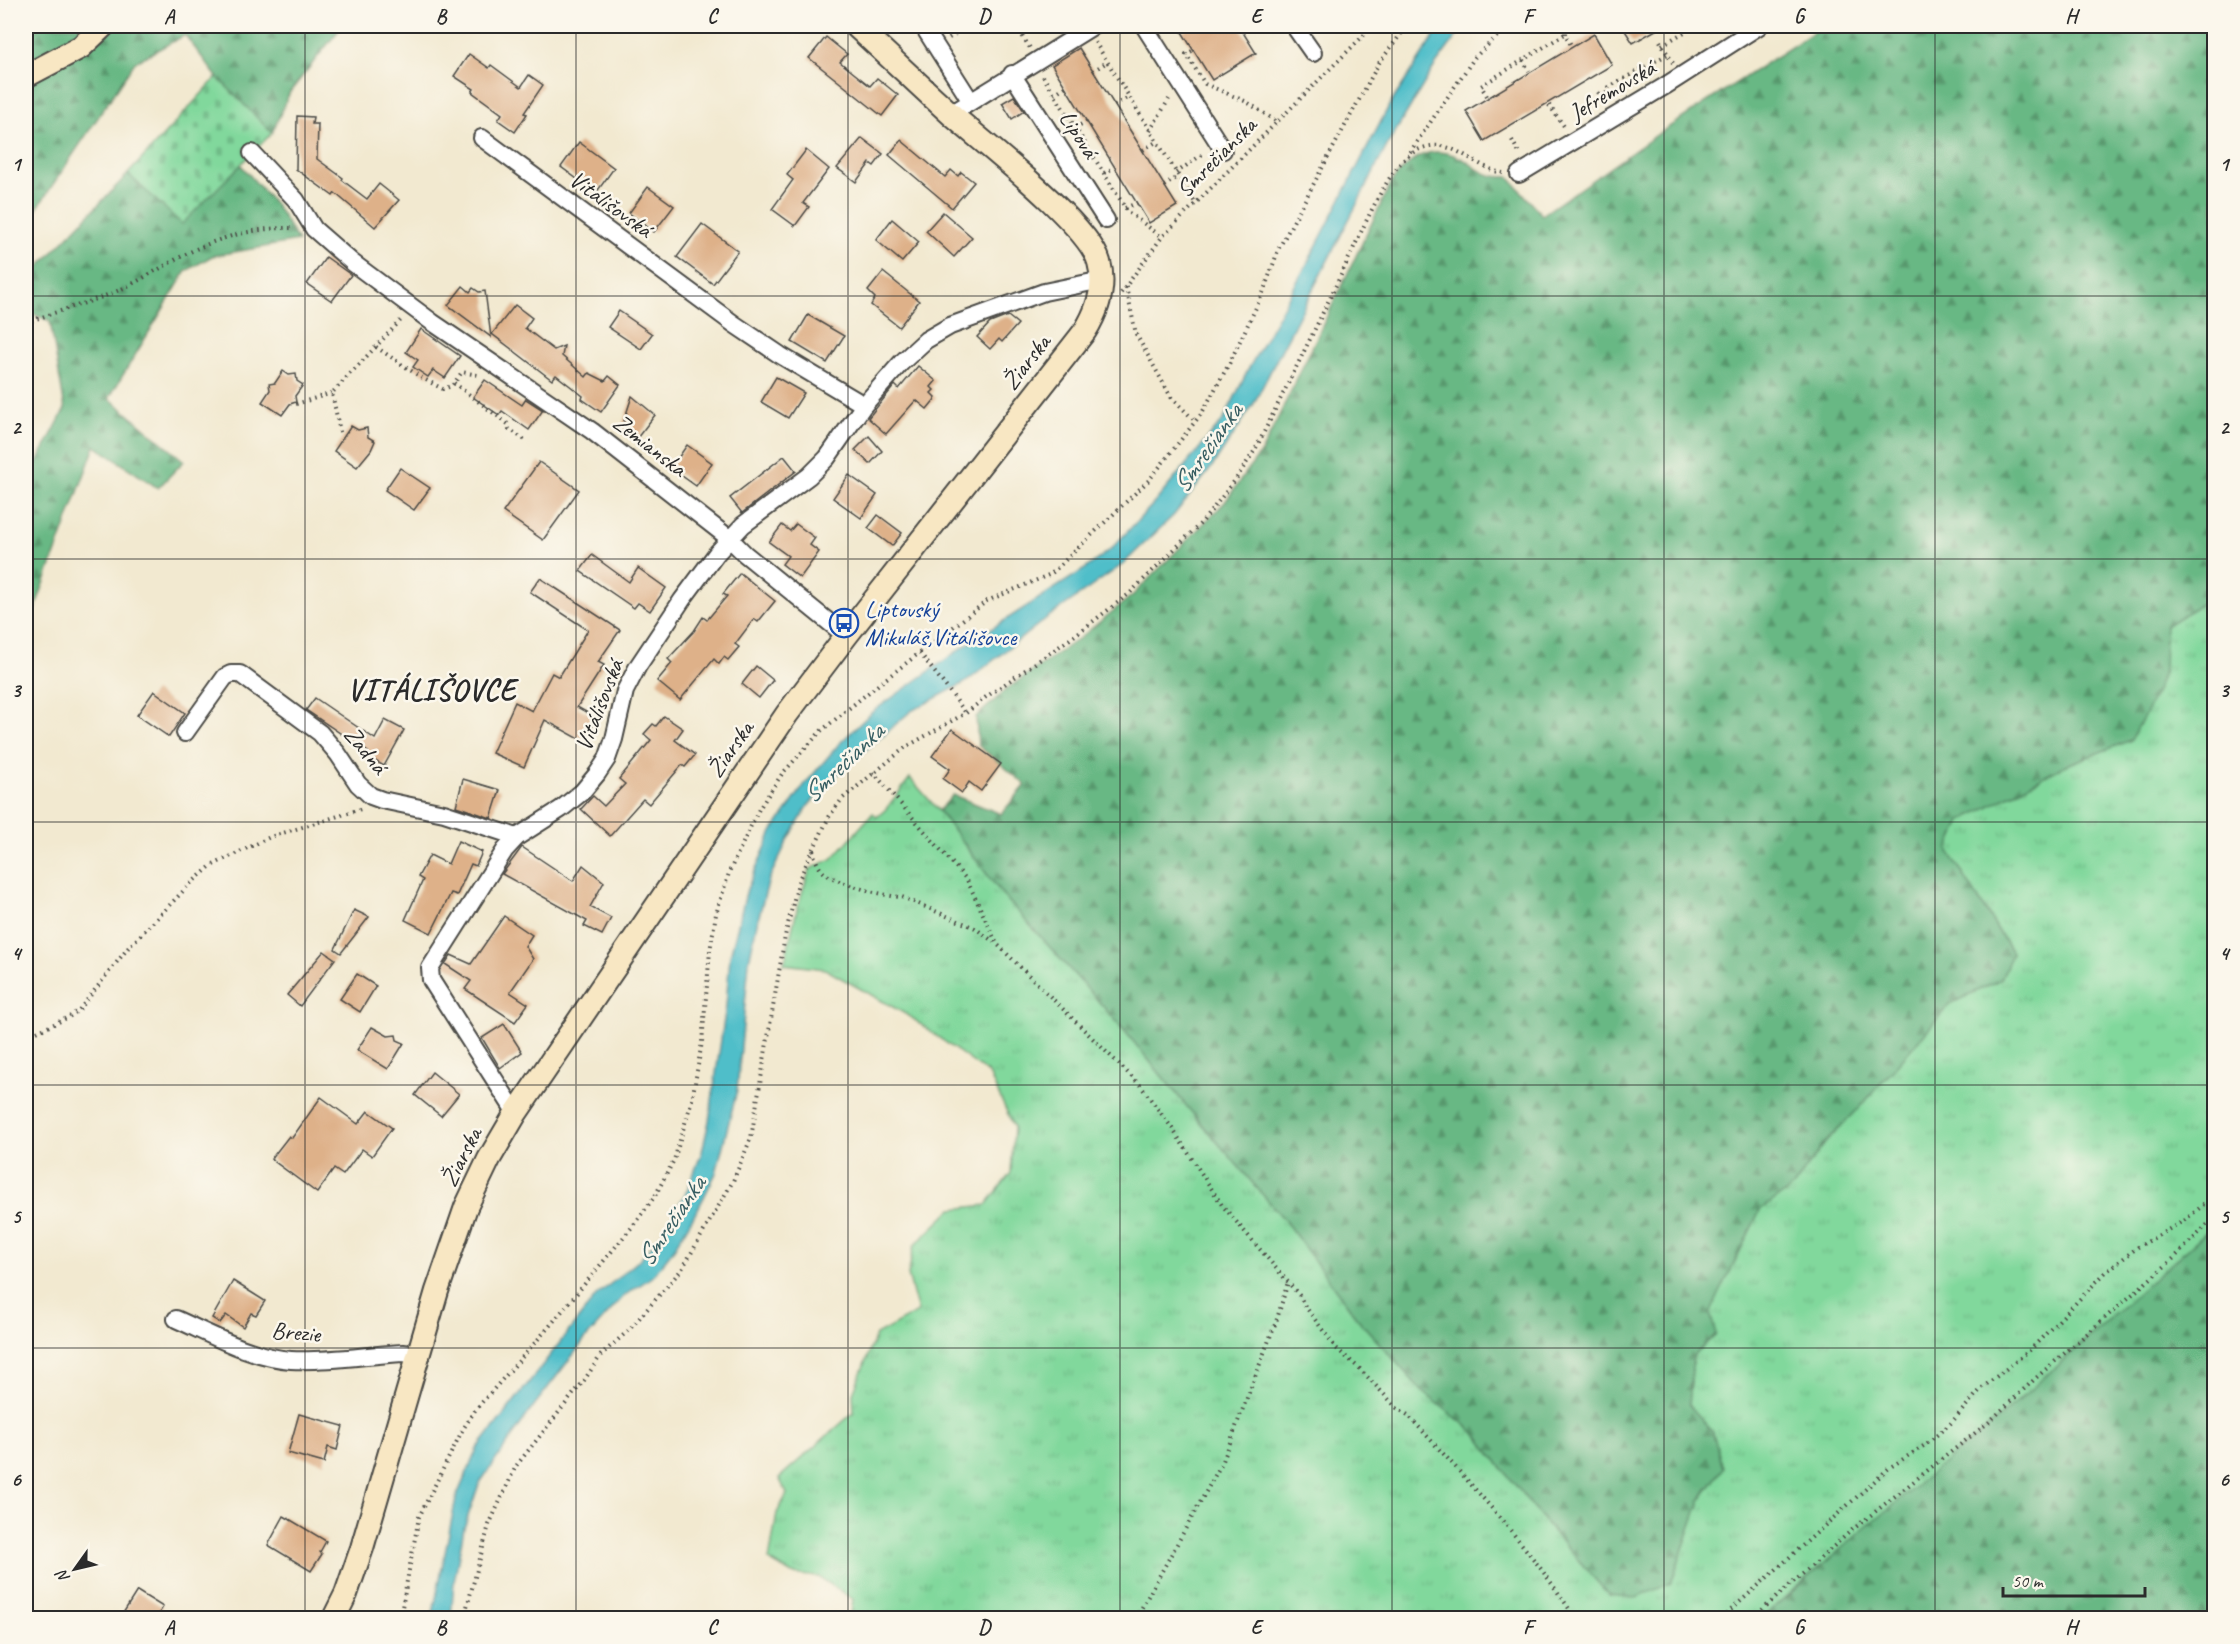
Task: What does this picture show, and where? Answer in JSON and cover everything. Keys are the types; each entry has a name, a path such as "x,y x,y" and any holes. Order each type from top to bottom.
{"street":[{"path":"26,76 81,47 103,26"},
{"name":"Žiarska","path":"334,1618 346,1594 362,1548 418,1355 465,1207 489,1159 516,1113 754,760 846,636 1085,331 1098,306 1102,280 1099,262 1081,232 1040,192 856,26"},
{"path":"923,26 970,100"},
{"path":"1144,26 1223,150"},
{"path":"1294,26 1313,53"},
{"name":"Jefremovská","path":"1520,166 1681,76 1758,26"},
{"path":"951,114 1035,59 1090,27"},
{"name":"Lipová","path":"1012,74 1106,220"},
{"name":"Vitálišovská","path":"482,138 735,324 864,405"},
{"name":"Zemianska","path":"252,153 296,200 314,229 353,263 412,308 592,431 730,539 745,554 846,636"},
{"name":"Vitálišovská","path":"516,1113 431,980 430,969 505,849 517,837 561,809 582,792 597,774 614,739 625,691 638,666 682,600 717,553 743,525 809,476 827,458 864,405 901,363 926,340 951,326 1044,292 1102,280"},
{"name":"Zadná","path":"185,733 225,677 240,674 320,732 366,792 382,800 444,813 517,837"},
{"name":"Brezie","path":"177,1319 233,1344 288,1360 403,1353 418,1355"}],"path":[{"path":"1016,26 1054,94 1125,208 1162,237"},
{"name":"Smrečianska","path":"1116,300 1162,237 1373,26"},
{"path":"400,1618 419,1517 463,1430 476,1409 548,1328 632,1227 655,1196 674,1160 692,1100 702,1042 710,951 716,914 730,870 759,809 782,774 821,731 987,601 1051,574 1150,479 1195,421 1229,364 1263,293 1279,248 1379,63 1407,26"},
{"path":"464,1618 489,1525 516,1466 583,1382 601,1355 629,1330 682,1269 733,1181 751,1138 785,936 799,879 829,817 842,799 906,747 966,713 1129,594 1203,521 1236,479 1255,450 1390,177 1405,159 1475,57 1508,26"},
{"path":"1565,26 1565,34 1571,45"},
{"path":"1681,76 1661,43 1695,26"},
{"path":"1090,27 1107,62 1196,204"},
{"path":"1486,96 1481,86 1565,34"},
{"path":"1192,51 1186,54 1205,84 1247,102 1278,122"},
{"path":"1604,100 1609,87 1668,54"},
{"path":"1523,60 1529,71"},
{"path":"1093,70 1107,62"},
{"path":"1054,94 1065,87"},
{"path":"1114,105 1129,97"},
{"path":"1150,131 1169,99"},
{"path":"1550,105 1566,130"},
{"path":"1076,128 1087,121"},
{"path":"1405,159 1413,152 1430,146 1448,148 1495,172 1520,166 1512,140"},
{"path":"1143,150 1156,142"},
{"path":"1164,186 1203,154"},
{"path":"1104,173 1115,167"},
{"path":"1125,208 1137,203"},
{"path":"26,323 82,305 118,290 202,246 240,234 286,227 314,229"},
{"path":"1126,287 1136,334 1171,397 1195,421"},
{"path":"296,404 333,393 412,308"},
{"path":"376,347 422,378 443,389 454,383 462,372 481,376"},
{"path":"454,383 508,424 509,429 525,440"},
{"path":"333,393 340,432"},
{"path":"920,653 966,713"},
{"path":"873,772 967,880 996,944"},
{"path":"26,1037 74,1014 128,948 189,885 211,866 270,837 370,806 397,803"},
{"path":"813,849 817,863 825,874 889,897 902,897 975,928 996,944 1140,1085 1172,1128 1222,1205 1288,1282 1336,1348 1407,1415 1524,1546 1575,1618"},
{"path":"1722,1618 1889,1468 1925,1445 1951,1423 1982,1388 2030,1350 2106,1272 2138,1247 2185,1220 2214,1196"},
{"path":"1753,1618 1852,1530 1989,1422 2037,1377 2172,1260 2214,1218"},
{"path":"1136,1618 1223,1461 1277,1318 1288,1282"}],"green space":[{"path":"41,26 342,26 290,92 272,133 217,77 185,35 135,62 34,213 26,219 26,93 32,85 26,79 26,37"},
{"path":"1823,26 2214,26 2214,596 2165,626 2164,671 2152,701 2131,740 2064,766 1961,821 1948,850 2012,953 2001,979 1950,1004 1862,1105 1825,1143 1793,1187 1760,1210 1710,1313 1716,1334 1693,1356 1689,1405 1712,1431 1723,1468 1700,1500 1671,1583 1636,1598 1609,1595 1539,1515 1474,1432 1422,1391 1356,1317 1283,1218 1119,1024 1002,894 939,811 953,795 1001,814 1026,785 978,745 976,717 1008,688 1081,637 1134,594 1225,502 1263,449 1392,181 1407,165 1431,152 1461,158 1486,174 1509,177 1542,215 1658,134"},
{"path":"217,77 272,133 182,224 128,174"},
{"path":"241,165 277,207 298,241 212,256 186,271 109,398 184,461 158,488 95,446 26,628 26,483 65,409 50,321 26,311 26,280 128,174 182,223"},
{"path":"2214,596 2214,1225 2000,1417 1762,1618 854,1618 851,1613 853,1599 819,1577 792,1574 769,1560 777,1513 787,1494 779,1478 854,1412 853,1393 876,1335 918,1312 908,1275 914,1246 952,1209 986,1205 1011,1173 1014,1127 989,1074 909,1016 825,969 784,964 798,905 810,869 832,859 873,813 877,817 886,809 910,778 939,811 1002,894 1119,1024 1283,1218 1356,1317 1422,1391 1474,1432 1539,1515 1609,1595 1671,1583 1700,1500 1723,1468 1712,1431 1689,1405 1693,1356 1716,1334 1709,1314 1760,1210 1793,1187 1825,1143 1862,1105 1950,1004 2001,979 2012,952 1948,850 1961,821 2064,766 2131,740 2164,671 2165,626"},
{"path":"2214,1225 2214,1618 1762,1618 1859,1533 2000,1417"}],"water":[{"name":"Smrečianka","path":"1441,26 1464,26 1434,67 1388,144 1253,405 1212,467 1174,515 1122,565 1044,620 966,682 911,711 830,781 808,806 769,879 756,927 749,961 737,1090 716,1173 698,1209 673,1250 653,1276 624,1296 586,1338 533,1407 479,1484 464,1528 454,1582 451,1618 432,1618 456,1498 477,1449 597,1295 637,1262 661,1235 687,1191 702,1152 709,1121 726,1006 730,956 747,889 772,832 805,784 839,744 872,712 963,647 1085,569 1111,549 1156,501 1224,419 1389,106"}],"building":[{"path":"1193,26 1239,26 1256,53 1212,80 1182,32"},
{"path":"1622,26 1663,26 1633,43"},
{"path":"1594,34 1612,65 1484,141 1466,111"},
{"path":"826,37 847,54 840,62 870,86 877,78 898,95 882,116 809,58"},
{"path":"1079,48 1177,206 1149,223 1052,65"},
{"path":"469,54 489,68 491,65 521,87 529,75 543,85 524,113 527,114 515,132 498,120 502,114 472,92 474,89 454,76"},
{"path":"1014,96 1024,111 1012,119 1002,103"},
{"path":"297,116 313,117 312,124 318,124 317,159 343,178 342,180 367,199 379,184 399,200 375,227 335,193 333,196 296,169"},
{"path":"862,138 883,154 874,166 870,163 856,182 837,168"},
{"path":"901,140 945,177 951,170 958,176 961,172 974,182 952,208 889,155"},
{"path":"579,142 614,168 596,193 561,167"},
{"path":"806,150 829,169 803,203 809,207 795,226 772,209 793,180 787,175"},
{"path":"648,187 674,206 654,232 629,213"},
{"path":"943,212 972,237 954,257 926,231"},
{"path":"892,219 919,242 902,262 876,240"},
{"path":"702,224 738,251 713,284 677,257"},
{"path":"326,257 351,275 332,301 307,284"},
{"path":"883,272 919,301 899,327 871,305 875,298 868,291"},
{"path":"463,286 470,292 473,288 479,292 485,291 491,337 448,305"},
{"path":"515,305 532,318 525,328 554,350 564,346 562,356 586,377 589,373 605,381 609,376 620,385 601,412 582,399 583,396 556,375 552,380 492,334"},
{"path":"619,311 652,334 641,349 608,327"},
{"path":"808,315 844,336 827,363 792,342"},
{"path":"1008,316 1018,324 1002,342 999,339 990,349 977,337 990,323"},
{"path":"421,329 460,356 445,378 433,370 428,377 413,367 418,360 406,352"},
{"path":"918,366 936,381 931,387 934,390 931,393 936,398 927,409 916,400 886,434 868,418 895,385 899,389"},
{"path":"283,371 289,375 296,374 297,381 303,385 295,396 296,402 290,404 282,415 262,402 270,390 269,384 275,383"},
{"path":"776,377 804,393 788,418 761,402"},
{"path":"485,380 522,405 526,399 543,410 529,430 502,411 499,415 473,397"},
{"path":"632,396 655,415 637,438 622,427"},
{"path":"351,426 358,430 367,428 368,437 375,441 371,450 357,467 334,451"},
{"path":"869,436 882,451 870,464 855,450"},
{"path":"687,445 712,463 696,486 671,468"},
{"path":"784,456 796,471 742,513 730,498"},
{"path":"539,462 579,490 543,540 503,512"},
{"path":"400,468 430,488 414,510 385,490"},
{"path":"849,475 877,495 861,518 833,498"},
{"path":"878,515 902,533 892,546 868,528"},
{"path":"796,524 815,538 810,545 819,552 800,578 782,564 788,556 769,542 782,525 790,531"},
{"path":"592,555 629,582 638,568 666,588 650,611 638,603 634,608 580,571"},
{"path":"740,573 775,601 758,622 754,619 735,644 739,647 728,660 724,657 719,664 714,659 680,700 657,681 672,663 668,659 694,631 703,617 707,620 727,596 723,594"},
{"path":"540,578 620,630 598,662 604,665 577,707 595,717 585,742 545,720 524,767 492,753 515,702 532,711 552,673 559,677 588,630 530,592"},
{"path":"756,666 773,680 759,698 742,684"},
{"path":"154,691 185,713 169,737 137,715"},
{"path":"315,698 375,739 385,720 404,730 384,766 366,756 368,752 306,710"},
{"path":"664,716 683,729 675,740 695,755 685,767 682,765 649,804 643,799 610,836 581,809 593,796 604,806 625,784 619,779 651,740 644,734 653,724 656,726"},
{"path":"952,729 1001,764 981,791 969,782 962,793 943,779 950,769 932,756"},
{"path":"463,779 500,790 491,818 456,806"},
{"path":"458,841 482,852 476,866 471,864 457,895 451,893 431,933 405,920 423,880 418,877 430,855 448,864"},
{"path":"522,847 573,881 583,865 604,882 590,907 611,918 602,935 584,926 587,921 502,874"},
{"path":"354,910 369,917 341,953 335,949"},
{"path":"504,916 532,935 525,946 533,959 510,992 528,1004 515,1022 465,989 471,981 445,964 451,955 471,964"},
{"path":"324,951 335,959 300,1006 287,995"},
{"path":"357,974 376,986 360,1012 340,999"},
{"path":"504,1024 522,1052 500,1068 482,1038"},
{"path":"372,1027 388,1036 396,1035 397,1040 404,1043 388,1069 357,1050"},
{"path":"432,1072 459,1094 441,1116 415,1095"},
{"path":"321,1097 358,1124 368,1111 392,1128 372,1156 362,1149 343,1175 334,1169 317,1193 271,1159 289,1136 292,1138"},
{"path":"233,1281 265,1301 256,1315 251,1313 243,1327 226,1315 220,1323 212,1318"},
{"path":"299,1414 343,1426 337,1450 328,1447 324,1463 288,1453"},
{"path":"284,1516 326,1541 320,1552 322,1554 311,1571 268,1545"},
{"path":"137,1591 163,1607 156,1618 120,1618"}],"place":[{"name":"Liptovský Mikuláš,Vitálišovce","path":"844,623"}],"district":[{"name":"VITÁLIŠOVCE","path":"432,690"}]}
